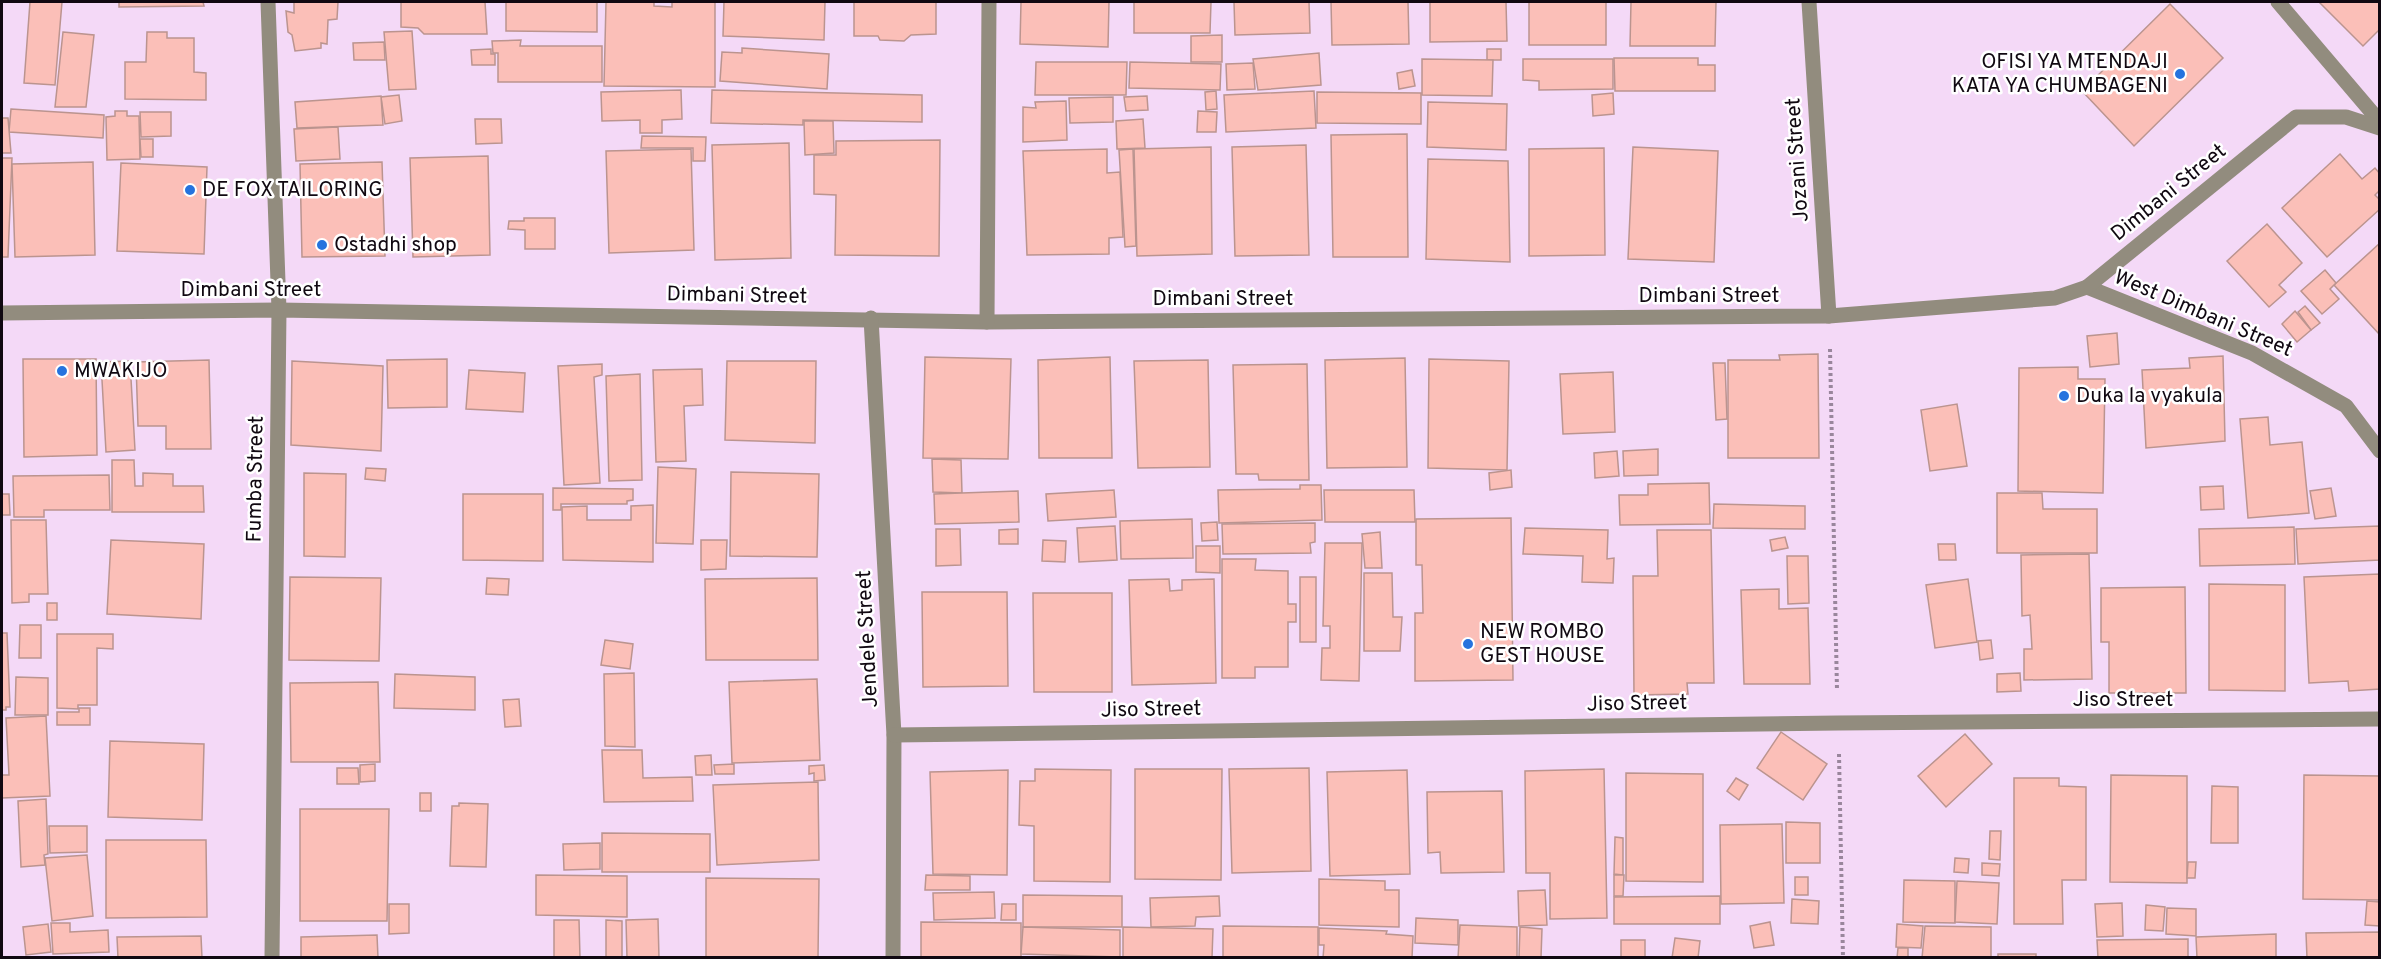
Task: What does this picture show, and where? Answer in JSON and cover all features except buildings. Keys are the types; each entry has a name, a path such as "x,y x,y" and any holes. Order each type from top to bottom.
{"street":[{"name":"Fumba Street","path":"268,2 279,310 272,957"},
{"path":"987,322 989,2"},
{"name":"Jozani Street","path":"1809,2 1829,316"},
{"path":"2278,2 2379,122"},
{"name":"Dimbani Street","path":"2,313 279,310 871,318 987,322 1829,316 2055,298 2087,287 2296,117 2346,117 2379,128"},
{"name":"West Dimbani Street","path":"2087,287 2252,353 2337,400 2346,406 2379,451"},
{"name":"Jendele Street","path":"871,318 894,735 893,957"},
{"name":"Jiso Street","path":"894,735 1838,723 2379,719"}],"path":[{"path":"1829,316 1843,957"}],"place":[{"name":"OFISI YA MTENDAJI KATA YA CHUMBAGENI","path":"2180,74"},
{"name":"DE FOX TAILORING","path":"190,190"},
{"name":"Ostadhi shop","path":"322,245"},
{"name":"MWAKIJO","path":"62,371"},
{"name":"Duka la vyakula","path":"2064,396"},
{"name":"NEW ROMBO GEST HOUSE","path":"1468,644"}]}
